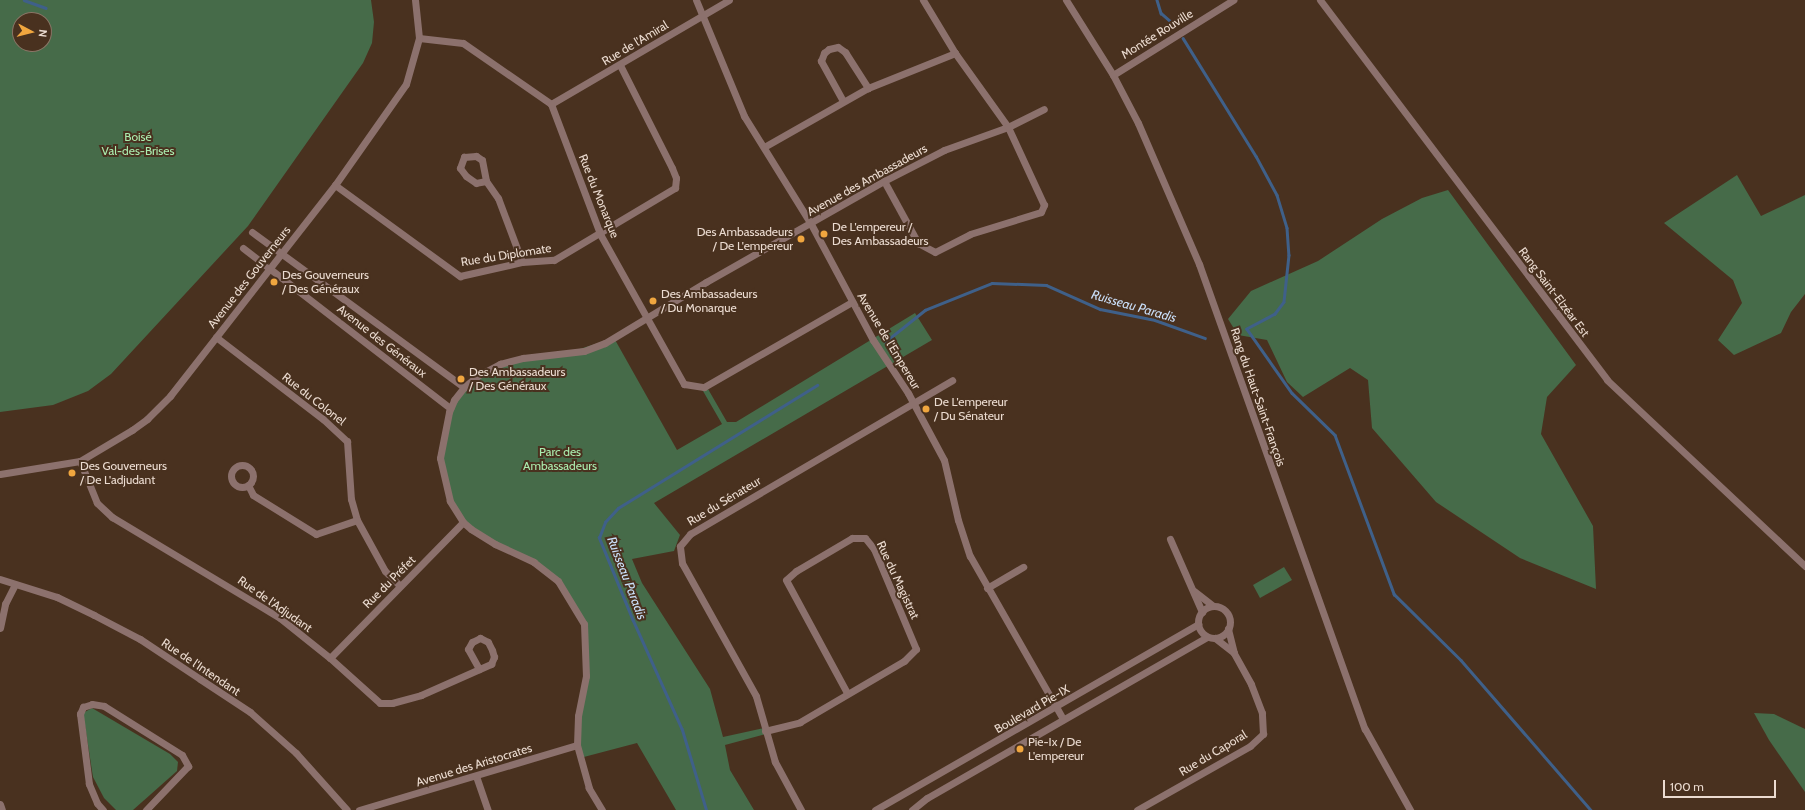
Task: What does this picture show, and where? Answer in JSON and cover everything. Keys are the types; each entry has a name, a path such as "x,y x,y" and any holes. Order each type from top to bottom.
{"street":[{"name":"Avenue des Gouverneurs","path":"0,474 80,461 147,419 170,396 335,185 406,84 419,38 415,0"},
{"name":"Avenue de l'Empereur","path":"696,0 744,116 811,224 852,302 913,404 944,460 960,527 970,556 1063,719"},
{"name":"Rue de l'Amiral","path":"551,104 620,66 729,0"},
{"path":"884,181 918,243 935,252 970,234 1041,212 1042,197 1008,127 955,53 923,0"},
{"name":"Rang du Haut-Saint-François","path":"1066,0 1113,75 1138,123 1199,264 1365,729 1410,810"},
{"name":"Montée Rouville","path":"1113,75 1233,0"},
{"name":"Rang Saint-Elzéar Est","path":"1320,0 1607,380 1805,566"},
{"path":"419,38 463,43 551,104"},
{"path":"843,101 821,61 824,53 829,49 838,48 845,52 868,88"},
{"path":"764,147 868,88 955,53"},
{"name":"Rue du Diplomate","path":"335,185 460,276 522,262 554,260 675,188 676,178 672,168 620,66"},
{"name":"Rue du Monarque","path":"551,104 600,234 648,316 684,384 694,388 704,387 852,302"},
{"name":"Avenue des Ambassadeurs","path":"602,810 589,788 577,745 587,653 584,624 580,614 558,581 534,562 495,544 463,522 450,501 440,458 450,408 464,387 479,375 500,364 522,358 584,351 605,343 648,316 884,181 944,150 1008,127 1044,109"},
{"path":"486,181 498,198 522,262"},
{"name":"Avenue des Généraux","path":"252,232 464,387"},
{"name":"Avenue des Généraux","path":"243,248 450,408"},
{"name":"Rue du Colonel","path":"216,337 323,419 348,441 351,499 357,520 385,571 400,586"},
{"name":"Rue du Sénateur","path":"801,810 775,762 756,696 682,563 680,546 690,534 952,380"},
{"name":"Rue de l'Adjudant","path":"80,461 97,503 112,517 280,618 330,658 380,703 392,703 421,695 479,669"},
{"path":"248,484 253,495 316,534 357,520"},
{"name":"Rue du Préfet","path":"330,658 463,522"},
{"name":"Rue du Magistrat","path":"765,731 800,722 847,693 904,661 916,649 874,548 865,538 852,538 796,571 786,580 847,693"},
{"path":"1170,539 1202,612 1198,624 1201,631 1207,637 1215,638 1223,635 1228,629 1227,614 1221,608 1213,606 1194,591"},
{"path":"987,588 1023,567"},
{"name":"Rue de l'Intendant","path":"0,579 57,597 140,639 250,712 296,753 347,810"},
{"path":"0,628 2,604 15,584"},
{"path":"1202,612 1213,606"},
{"name":"Boulevard Pie-IX","path":"875,810 1056,708 1198,624"},
{"name":"Rue du Caporal","path":"1137,810 1250,746 1263,734 1265,725 1251,684 1234,653 1228,629"},
{"name":"Boulevard Pie-IX","path":"912,810 927,798 1207,637"},
{"name":"Rue du Caporal","path":"1215,638 1234,653"},
{"path":"104,810 97,803 89,784 80,714 83,707 92,704 104,706 182,755 188,766 146,810"},
{"name":"Avenue des Aristocrates","path":"359,810 378,808 577,745"},
{"path":"476,776 488,810"},
{"path":"0,804 2,810"}],"green space":[{"name":"Boisé Val-des-Brises","path":"0,0 371,0 374,22 372,43 363,63 248,226 111,374 88,391 53,405 0,412"},
{"path":"1737,175 1761,216 1805,195 1805,294 1791,312 1781,333 1734,355 1718,340 1742,303 1733,280 1664,223"},
{"path":"1448,190 1576,365 1547,397 1541,434 1593,526 1596,589 1520,558 1436,502 1372,428 1368,380 1350,368 1303,397 1287,382 1267,340 1238,335 1228,319 1251,291 1318,261 1382,219 1422,198"},
{"name":"Parc des Ambassadeurs","path":"915,313 932,340 654,503 680,535 674,551 632,559 642,583 710,689 723,737 764,728 766,734 725,745 730,770 754,810 676,810 637,743 580,758 577,745 586,676 584,625 558,581 532,561 471,529 450,501 440,458 447,419 464,387 500,364 564,354 614,338 677,450 722,424 703,391 708,389 727,422 736,422"},
{"path":"1284,567 1292,580 1260,598 1253,585"},
{"path":"92,708 170,754 178,762 177,771 133,810 116,810 104,798 93,777 83,713"},
{"path":"1754,713 1774,714 1805,729 1805,792 1769,740"}],"waterway":[{"path":"24,0 46,8"},
{"name":"Ruisseau Paradis","path":"1157,0 1161,13 1176,26"},
{"path":"1183,38 1256,156 1277,195 1287,228 1289,255 1284,302 1275,314 1247,329 1292,393 1335,435 1394,594 1461,660 1591,810"},
{"name":"Ruisseau Paradis","path":"885,342 925,310 992,283 1046,285 1100,309 1155,320 1205,338"},
{"name":"Ruisseau Paradis","path":"706,810 682,730 633,621 599,538 605,522 618,508 817,385"}],"place":[{"name":"De L'empereur / Des Ambassadeurs","path":"824,234"},
{"name":"Des Ambassadeurs / De L'empereur","path":"801,239"},
{"name":"Des Gouverneurs / Des Généraux","path":"274,282"},
{"name":"Des Ambassadeurs / Du Monarque","path":"653,301"},
{"name":"Des Ambassadeurs / Des Généraux","path":"461,379"},
{"name":"De L'empereur / Du Sénateur","path":"926,409"},
{"name":"Des Gouverneurs / De L'adjudant","path":"72,473"},
{"name":"Pie-Ix / De L'empereur","path":"1020,749"}]}
